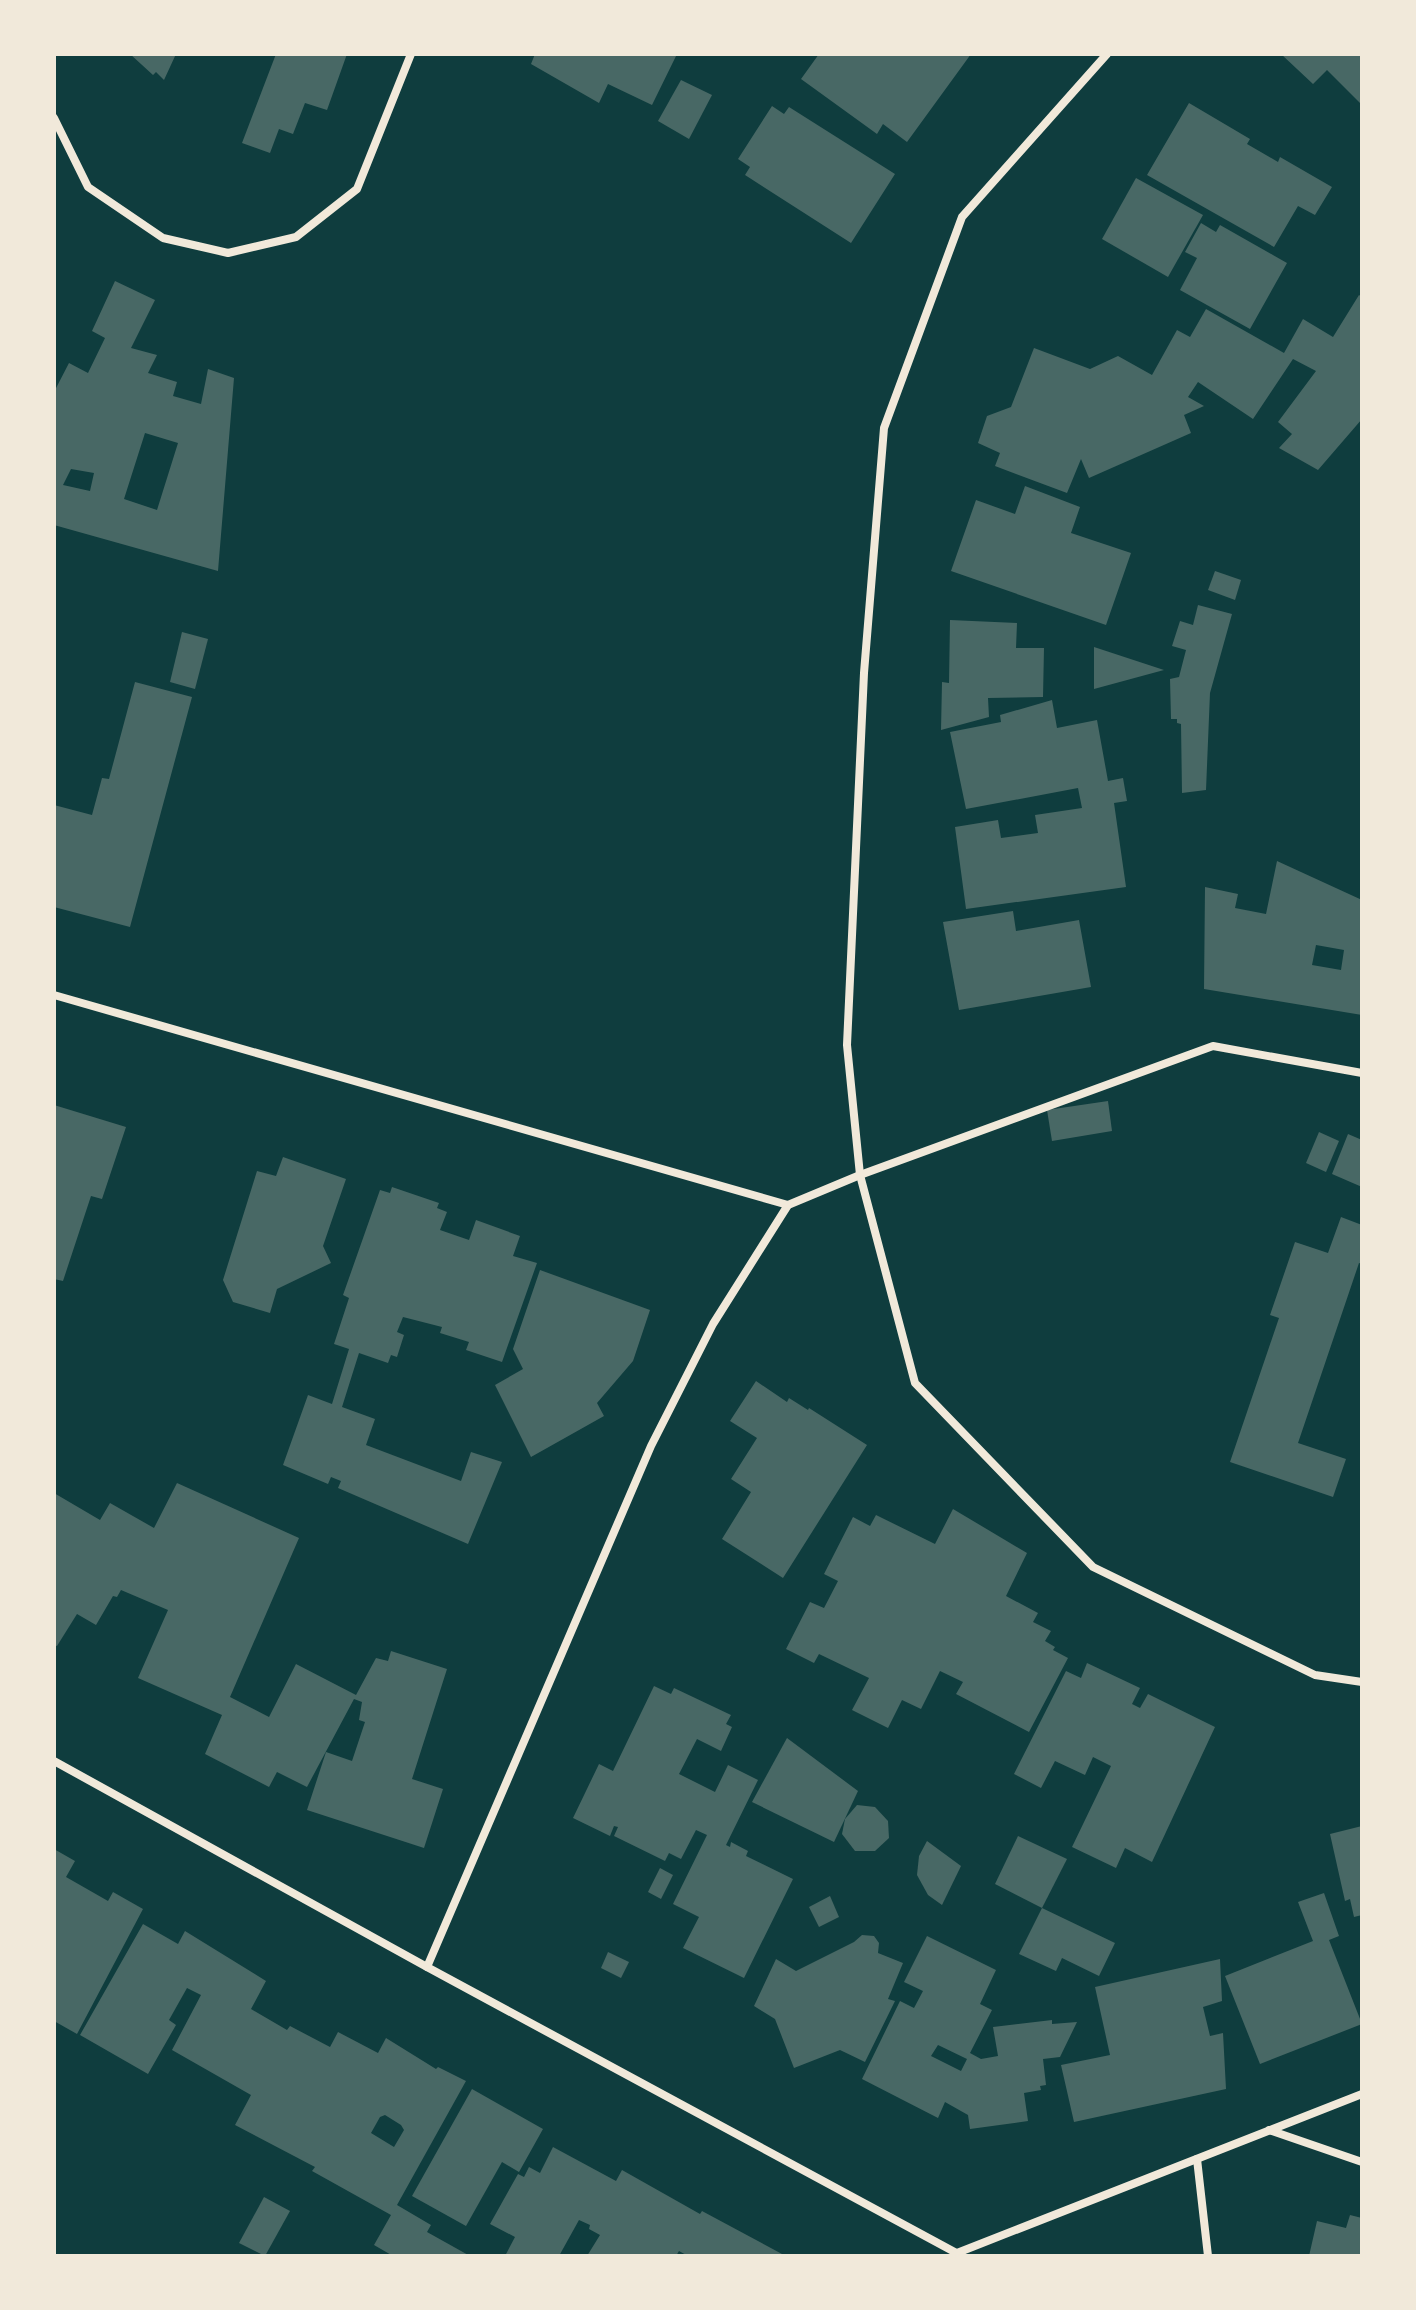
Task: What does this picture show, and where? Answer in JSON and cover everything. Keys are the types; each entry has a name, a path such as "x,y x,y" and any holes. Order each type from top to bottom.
{"street":[{"path":"54,118 88,187 163,238 228,253 296,237 357,189 411,54"},
{"path":"1107,54 962,217 884,428 864,673 847,1045 860,1175 915,1383 1093,1567 1315,1675 1362,1682"},
{"path":"54,995 788,1205"},
{"path":"427,1967 651,1446 713,1324 788,1205 860,1175 1213,1046 1362,1073"},
{"path":"54,1761 960,2255 1362,2094"},
{"path":"1269,2130 1362,2162"},
{"path":"1197,2159 1208,2256"}],"building":[{"path":"130,54 176,54 164,80 156,72 153,75"},
{"path":"276,54 347,54 327,110 305,103 293,134 279,129 270,153 242,143"},
{"path":"535,54 677,54 652,105 608,84 599,103 531,64"},
{"path":"819,54 971,54 907,142 883,124 877,134 801,79"},
{"path":"1281,54 1362,54 1362,105 1327,70 1313,84"},
{"path":"681,80 712,95 689,139 658,121"},
{"path":"1189,103 1250,139 1247,144 1278,162 1280,157 1332,187 1315,215 1298,206 1274,247 1147,175"},
{"path":"772,106 784,114 789,107 895,174 851,243 745,175 750,167 738,159"},
{"path":"1136,178 1203,215 1168,277 1102,239"},
{"path":"1201,223 1216,232 1220,225 1287,263 1250,329 1180,290 1197,258 1185,252"},
{"path":"115,281 155,300 131,348 157,355 148,373 177,382 173,396 201,404 208,369 234,378 218,571 54,525 54,392 69,363 88,373 105,338 92,331","holes":["145,433 178,443 157,510 124,499","71,469 94,473 90,491 63,485"]},
{"path":"1359,295 1362,297 1362,419 1318,470 1279,448 1292,434 1278,422 1316,371 1293,359 1253,419 1198,382 1188,397 1204,406 1184,415 1191,433 1089,478 1081,459 1067,493 995,466 1000,453 978,443 987,416 1011,407 1034,348 1090,369 1118,356 1152,375 1177,330 1190,337 1206,309 1284,353 1303,319 1333,337"},
{"path":"1025,486 1080,507 1071,533 1131,553 1106,625 951,571 976,500 1015,514"},
{"path":"1215,571 1241,580 1235,600 1208,590"},
{"path":"1198,605 1232,614 1210,693 1206,790 1182,793 1181,724 1177,723 1177,719 1171,719 1170,679 1179,677 1186,650 1172,646 1180,621 1193,625"},
{"path":"950,620 1017,623 1016,648 1044,648 1043,697 988,698 989,717 941,730 942,682 949,683"},
{"path":"182,632 208,639 195,689 170,682"},
{"path":"1094,647 1164,670 1094,689"},
{"path":"135,682 192,697 130,927 54,907 54,805 92,815 102,778 109,779"},
{"path":"1052,700 1057,728 1097,720 1108,781 1123,778 1127,801 1114,803 1126,887 966,909 955,827 998,820 1001,838 1038,833 1035,815 1082,808 1078,788 966,809 950,732 1001,722 1000,715"},
{"path":"1277,861 1362,900 1362,1015 1204,989 1205,887 1238,894 1235,908 1266,914","holes":["1316,945 1344,950 1341,970 1312,965"]},
{"path":"1013,911 1016,931 1079,920 1091,987 959,1010 943,922"},
{"path":"1108,1101 1112,1131 1052,1141 1047,1110"},
{"path":"54,1105 126,1127 102,1199 91,1196 63,1281 54,1279"},
{"path":"1319,1132 1339,1141 1326,1172 1306,1163"},
{"path":"1348,1134 1362,1140 1362,1187 1332,1174"},
{"path":"283,1157 346,1179 323,1246 331,1263 277,1289 270,1313 233,1302 223,1280 257,1171 276,1176"},
{"path":"392,1187 439,1203 437,1208 447,1212 440,1230 469,1240 476,1220 520,1236 513,1256 537,1263 502,1362 466,1350 469,1342 440,1333 442,1327 403,1317 397,1332 404,1335 397,1357 391,1355 388,1363 359,1353 342,1407 375,1419 366,1445 461,1481 471,1452 502,1462 468,1544 338,1488 341,1481 331,1477 328,1484 283,1465 308,1395 332,1404 349,1349 334,1344 349,1298 343,1295 380,1190 390,1193"},
{"path":"1341,1217 1362,1225 1362,1264 1359,1263 1298,1443 1346,1459 1333,1497 1230,1462 1279,1318 1270,1315 1295,1242 1328,1253"},
{"path":"540,1270 650,1310 633,1361 597,1403 604,1416 531,1457 495,1385 523,1369 513,1349"},
{"path":"756,1381 787,1402 789,1398 809,1408 867,1445 783,1578 722,1539 751,1492 731,1479 757,1438 730,1421"},
{"path":"177,1483 299,1538 230,1697 269,1717 296,1664 356,1695 376,1658 388,1661 391,1651 447,1669 412,1779 443,1789 424,1848 307,1810 326,1752 352,1761 365,1722 359,1720 362,1702 354,1699 307,1787 277,1772 269,1787 205,1754 222,1715 138,1678 168,1610 121,1590 117,1597 113,1596 96,1625 77,1614 57,1646 54,1645 54,1493 100,1520 110,1503 154,1528"},
{"path":"953,1509 1027,1553 1006,1596 1038,1613 1033,1622 1051,1631 1045,1641 1055,1647 1053,1650 1068,1658 1029,1732 956,1694 963,1682 940,1671 921,1709 902,1700 888,1728 852,1710 869,1678 819,1654 814,1663 786,1649 810,1602 824,1608 838,1581 824,1574 853,1517 870,1526 876,1515 935,1544"},
{"path":"1087,1663 1140,1688 1132,1704 1140,1708 1148,1694 1215,1727 1152,1862 1125,1848 1116,1868 1072,1847 1111,1766 1093,1757 1085,1775 1055,1761 1041,1788 1014,1774 1066,1671 1081,1678"},
{"path":"654,1686 671,1694 674,1688 731,1715 726,1724 732,1727 721,1751 697,1739 679,1774 715,1792 728,1765 758,1780 726,1845 730,1847 731,1842 748,1851 746,1856 793,1879 744,1978 683,1948 699,1917 673,1904 707,1835 696,1830 681,1859 669,1853 665,1861 614,1836 618,1827 614,1826 610,1836 573,1818 599,1764 613,1771"},
{"path":"787,1738 858,1791 834,1842 752,1802"},
{"path":"857,1805 875,1807 888,1821 889,1838 875,1851 855,1851 842,1834 845,1819"},
{"path":"1362,1826 1362,1915 1354,1917 1350,1899 1345,1901 1330,1834"},
{"path":"1018,1836 1067,1859 1042,1908 995,1884"},
{"path":"927,1841 961,1866 942,1905 928,1895 917,1875 919,1856"},
{"path":"54,1849 75,1861 66,1877 108,1901 113,1892 143,1909 77,2034 54,2021"},
{"path":"660,1868 673,1875 661,1899 648,1892"},
{"path":"1324,1893 1339,1936 1329,1940 1362,2024 1260,2064 1225,1976 1313,1941 1298,1902"},
{"path":"830,1896 839,1917 819,1927 809,1907"},
{"path":"1042,1908 1115,1943 1099,1976 1062,1958 1056,1971 1019,1954"},
{"path":"143,1924 178,1944 185,1931 266,1981 251,2009 287,2030 290,2026 330,2047 338,2032 378,2053 386,2038 436,2069 438,2067 466,2081 397,2205 431,2225 427,2232 470,2256 393,2256 374,2245 391,2215 312,2171 315,2167 235,2125 251,2095 172,2050 201,1995 187,1988 169,2020 176,2025 148,2074 80,2035","holes":["385,2115 404,2130 394,2147 371,2133 380,2117"]},
{"path":"862,1935 874,1936 879,1943 878,1953 903,1963 888,1999 895,2001 865,2062 840,2050 794,2068 775,2019 754,2006 776,1959 796,1971"},
{"path":"927,1936 996,1970 980,2004 992,2010 970,2053 981,2059 998,2056 993,2027 1052,2020 1052,2024 1077,2022 1060,2057 1043,2059 1046,2085 1040,2086 1041,2090 1024,2093 1028,2121 970,2129 968,2115 945,2102 938,2118 862,2079 900,2001 914,2008 923,1991 904,1982","holes":["938,2045 967,2059 961,2071 931,2056"]},
{"path":"608,1952 629,1962 621,1978 601,1968"},
{"path":"1220,1959 1222,2001 1203,2007 1210,2036 1223,2033 1226,2089 1074,2122 1061,2065 1110,2055 1095,1987"},
{"path":"472,2089 543,2129 519,2172 502,2162 466,2226 412,2196"},
{"path":"553,2147 616,2181 622,2170 700,2214 702,2211 782,2254 688,2256 679,2251 676,2256 587,2256 600,2235 579,2220 559,2256 505,2256 515,2237 490,2224 518,2174 524,2177 529,2167 540,2173"},
{"path":"264,2197 290,2211 265,2256 239,2243"},
{"path":"1350,2215 1362,2218 1362,2256 1309,2256 1317,2221 1346,2228"}]}
